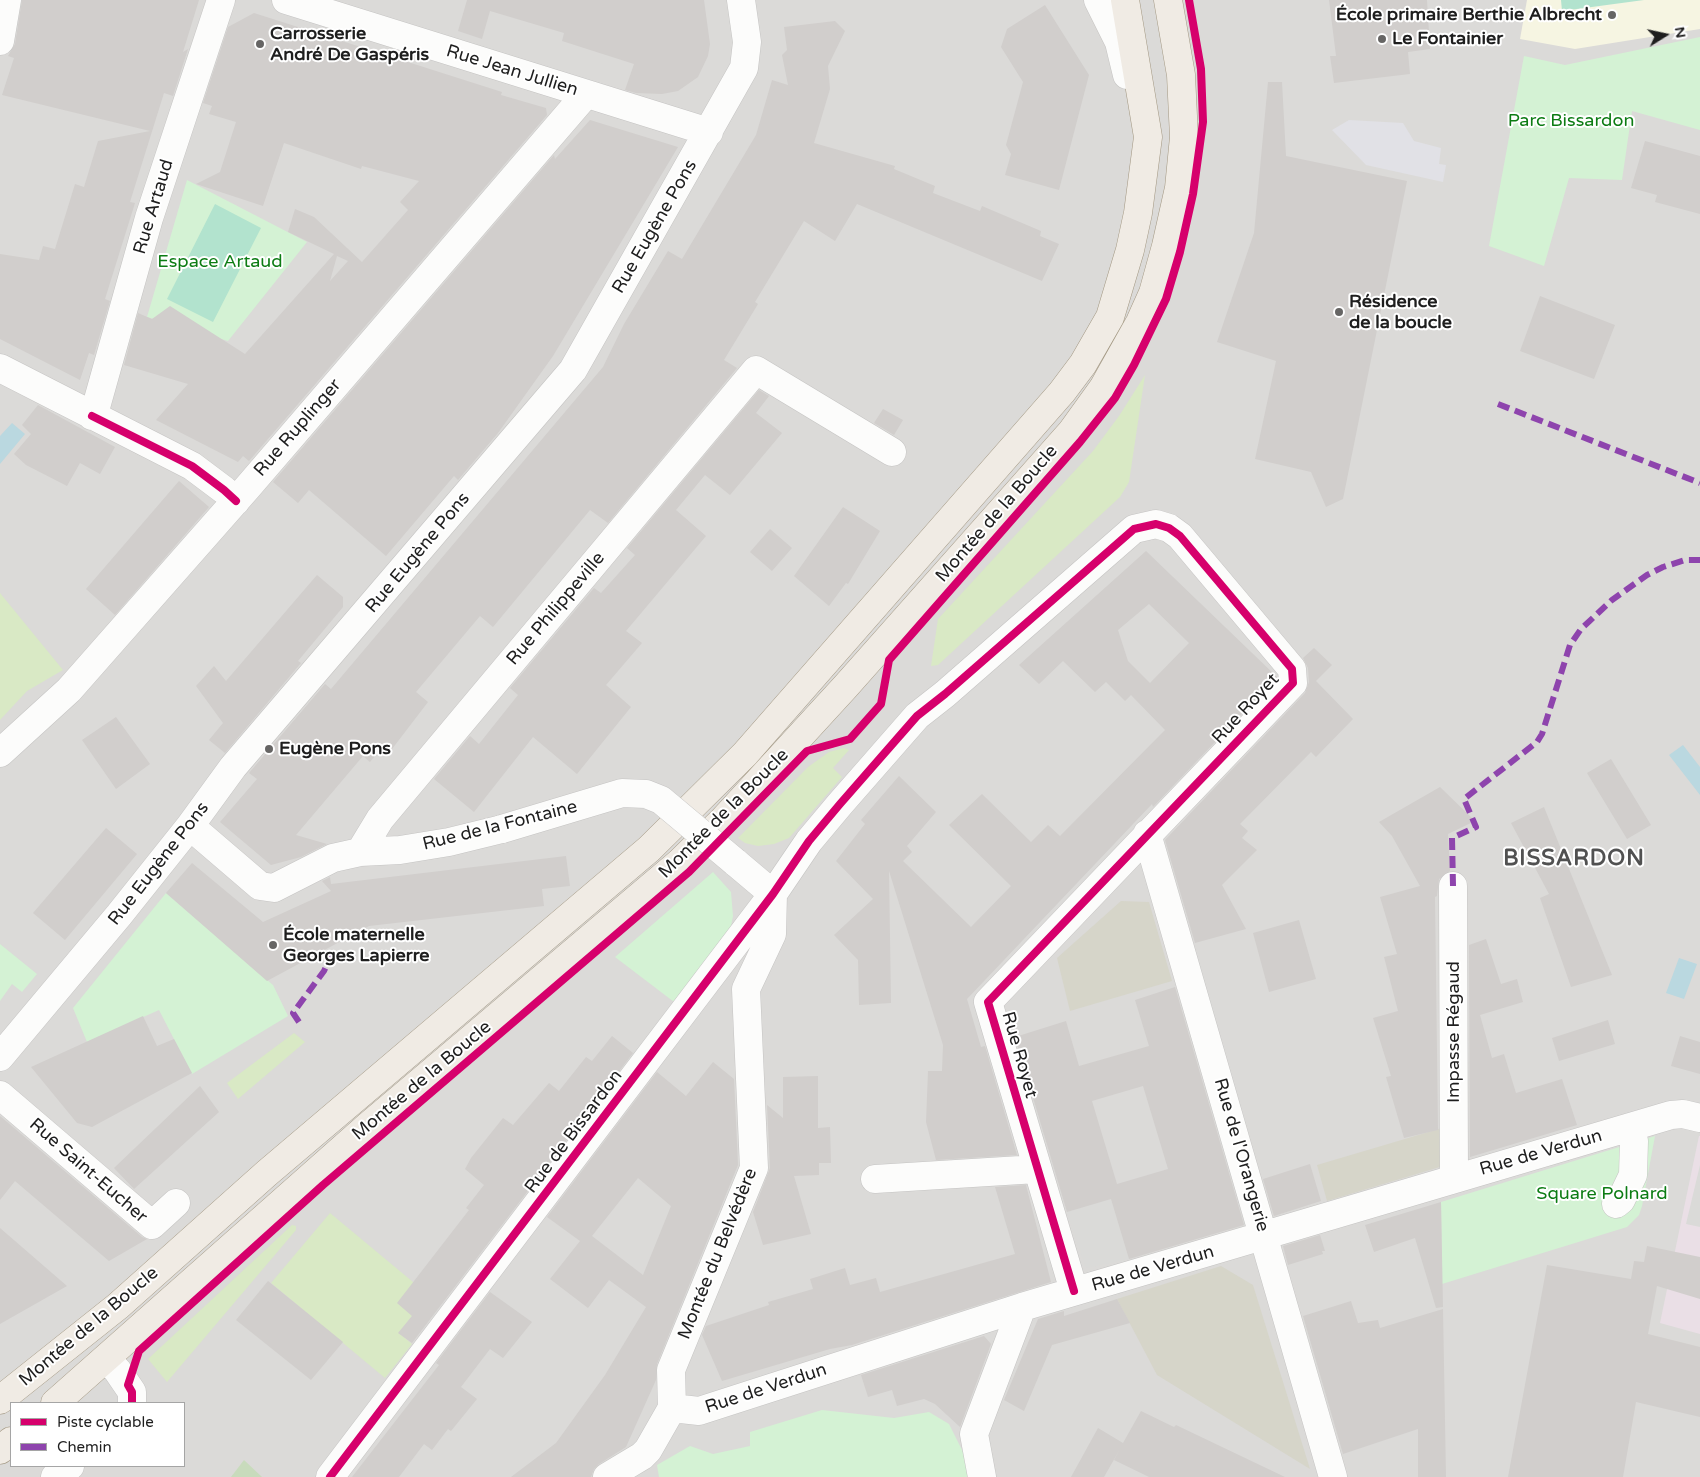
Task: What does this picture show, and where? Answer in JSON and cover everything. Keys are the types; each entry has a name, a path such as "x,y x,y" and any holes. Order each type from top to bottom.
{"main road":[{"name":"Montée de la Boucle","path":"0,1400 118,1306 266,1173 649,849 745,754 1062,392 1083,364 1110,317 1130,250 1140,191 1148,137 1125,0"},
{"name":"Montée de la Boucle","path":"56,1402 106,1360 368,1126 679,863 724,819 840,693 1072,431 1104,388 1140,322 1153,293 1179,188 1184,137 1181,75 1168,0"},
{"path":"0,1450 10,1442"}],"street":[{"path":"0,41 7,0"},
{"name":"Rue Artaud","path":"92,416 149,218 222,0"},
{"name":"Rue Jean Jullien","path":"286,0 709,132"},
{"name":"Rue Eugène Pons","path":"0,1057 190,826 233,768 567,378 744,68 747,42 741,0"},
{"path":"1098,0 1119,42 1136,127 1140,191"},
{"name":"Rue Ruplinger","path":"0,753 69,690 236,501 586,94"},
{"path":"0,368 192,466 236,501"},
{"name":"Rue Philippeville","path":"360,852 380,819 756,370 892,452"},
{"name":"Rue Royet","path":"840,804 917,716 946,694 1134,529 1156,524 1168,528 1180,536 1292,669 1293,683 1290,688 1147,834 988,1002 1074,1292"},
{"name":"Rue de la Fontaine","path":"190,826 260,886 274,888 333,858 360,852 400,850 449,842 502,829 622,793 646,794 661,800 773,894"},
{"name":"Rue de Bissardon","path":"330,1477 773,894 809,841 840,804"},
{"name":"Rue de l'Orangerie","path":"1147,834 1332,1477"},
{"name":"Impasse Régaud","path":"1453,886 1454,1178"},
{"name":"Montée du Belvédère","path":"672,1408 671,1370 754,1168 746,989 772,934 773,894"},
{"name":"Rue Saint-Eucher","path":"0,1095 152,1225 176,1202"},
{"name":"Rue de Verdun","path":"672,1408 699,1411 1022,1307 1671,1115 1683,1114 1700,1118"},
{"path":"1616,1204 1621,1200 1633,1175 1634,1141 1630,1127"},
{"path":"875,1179 1037,1168"},
{"path":"982,1477 974,1434 1022,1307"},
{"name":"Montée de la Boucle","path":"106,1360 130,1394"},
{"path":"607,1477 648,1450 672,1408"},
{"path":"55,1477 69,1467"}],"shaded area":[{"path":"0,0 1700,0 1700,1477 0,1477"},
{"name":"École primaire Berthie Albrecht","path":"1527,0 1700,0 1700,29 1575,49 1520,39"},
{"path":"1349,120 1403,123 1414,141 1441,148 1439,164 1446,165 1443,182 1366,165 1332,130"},
{"path":"1121,901 1149,902 1172,981 1070,1011 1057,958"},
{"path":"1442,1128 1443,1166 1327,1201 1317,1165"},
{"path":"1700,1136 1700,1334 1660,1323"},
{"path":"1700,1165 1700,1227 1686,1224"},
{"path":"1111,1198 1129,1259 1086,1268 1067,1212"},
{"path":"1221,1266 1253,1285 1310,1469 1157,1375 1117,1299"}],"green space":[{"path":"1561,0 1644,0 1562,11"},
{"name":"Parc Bissardon","path":"1700,37 1700,130 1632,111 1622,180 1569,178 1544,266 1489,246 1524,56 1565,65"},
{"name":"Espace Artaud","path":"187,180 307,242 228,341 147,317"},
{"path":"215,204 261,228 213,322 167,299"},
{"path":"1145,375 1129,482 1120,497 938,665 931,666 938,619 1093,451 1119,416"},
{"path":"0,593 63,670 27,691 0,720"},
{"path":"844,748 849,750 833,768 842,777 789,838 774,844 758,846 745,843 738,838 808,767 829,752"},
{"path":"713,872 731,892 733,916 730,931 678,1005 615,957"},
{"path":"166,893 273,985 288,1016 192,1074 159,1010 87,1042 73,1008"},
{"path":"0,944 37,974 22,992 12,984 0,1001"},
{"path":"294,1033 305,1042 238,1099 227,1083"},
{"name":"Square Polnard","path":"1655,1136 1642,1206 1639,1215 1627,1227 1442,1284 1441,1202"},
{"path":"330,1213 413,1282 412,1316 399,1333 412,1344 385,1378 271,1283"},
{"path":"292,1225 296,1226 296,1230 167,1382 148,1359"},
{"path":"822,1410 894,1418 929,1412 949,1424 971,1468 972,1477 659,1477 657,1465 690,1446 713,1454 750,1446 750,1432"},
{"path":"244,1460 262,1477 231,1477"}],"water":[{"path":"12,423 25,434 0,464 0,436"},
{"path":"1683,745 1700,767 1700,795 1669,755"},
{"path":"1679,958 1697,964 1684,999 1666,993"}],"building":[{"path":"22,0 199,0 183,52 188,49 173,96 164,93 130,202 135,203 105,299 110,301 94,355 89,353 80,380 0,339 0,254 39,260 43,246 55,249 75,184 84,187 98,141 150,131 2,95 14,58 8,56 15,44"},
{"path":"467,0 704,0 710,44 708,56 698,77 678,91 662,94 636,93 625,90 634,64 562,41 564,33 490,11 482,39 458,31"},
{"name":"Le Fontainier","path":"1329,0 1427,0 1430,49 1408,52 1410,74 1334,83 1330,56 1336,56"},
{"path":"1045,5 1089,75 1059,190 1005,175 1011,154 1006,145 1023,82 1001,47 1007,29"},
{"path":"254,13 502,92 501,95 546,108 547,115 249,461 243,456 238,462 156,420 188,384 124,365 138,313 152,319 170,306 245,354 334,254 288,232 295,209 314,217 362,262 408,210 400,202 419,181 362,166 361,169 284,143 263,206 196,184 220,172 236,122 209,114 212,106 203,103 228,27","holes":["337,256 348,261 330,281"]},
{"path":"835,21 845,31 828,66 830,89 814,143 895,166 894,169 935,186 933,193 980,211 982,206 1041,231 1040,236 1059,244 1042,281 857,204 835,241 804,221 755,302 758,304 724,360 737,368 608,523 590,510 493,627 480,616 416,692 428,702 392,749 385,743 370,762 363,756 296,835 327,844 301,857 271,865 220,822 257,779 249,773 325,684 331,689 603,367 624,324 668,251 682,259 756,135 772,80 788,85 782,55 787,50 784,27"},
{"path":"1268,82 1282,82 1286,156 1407,181 1343,499 1326,507 1311,472 1255,459 1276,361 1217,342 1254,233"},
{"path":"590,120 678,147 553,356 498,433 458,480 454,476 386,556 309,490 298,503 273,482 554,155 555,159"},
{"path":"1645,141 1700,156 1700,214 1655,202 1657,195 1631,188"},
{"path":"1540,296 1615,325 1594,379 1520,351"},
{"path":"759,390 769,396 756,413 782,433 730,495 705,475 676,510 706,536 626,631 642,643 606,685 631,707 577,774 533,737 474,812 434,779 470,736 479,744 518,695 510,688 594,588 601,593 635,555 627,548"},
{"path":"38,405 115,447 100,474 80,463 67,486 26,465 14,454 31,434 22,425"},
{"path":"883,409 903,420 894,435 874,423"},
{"path":"179,481 209,507 115,615 86,589"},
{"path":"843,507 880,531 848,584 846,583 829,606 794,576"},
{"path":"770,529 792,548 772,571 750,552"},
{"path":"1146,551 1277,677 1153,807 1152,804 967,999 981,1047 985,1046 1017,1155 936,1160 926,1122 928,1071 942,1071 943,1045 889,871 891,1003 859,1005 858,960 834,935 873,899 836,861 865,824 861,820 899,776 936,812 907,846 912,852 903,861 971,927 1011,886 949,825 982,794 1031,842 1048,825 1060,836 1165,730 1131,695 1125,701 1106,682 1095,692 1063,661 1039,684 1019,665","holes":["1149,604 1189,643 1150,683 1128,661 1118,630"]},
{"path":"317,575 343,597 343,607 298,661 301,663 225,753 209,740 223,723 196,686 214,666 226,681"},
{"path":"1314,648 1332,665 1316,681 1353,719 1316,757 1311,752 1240,824 1248,831 1242,838 1257,850 1222,885 1246,929 1195,943 1165,840 1305,693 1309,682 1308,668 1303,658"},
{"path":"116,717 150,764 116,789 82,740"},
{"path":"1611,759 1651,825 1627,839 1587,773"},
{"path":"1440,787 1475,821 1448,834 1450,871 1439,879 1437,896 1435,897 1438,1130 1404,1138 1386,1077 1391,1076 1373,1018 1398,1011 1384,957 1397,954 1380,897 1420,886 1392,836 1379,822"},
{"path":"1544,807 1612,975 1571,987 1540,898 1549,894 1511,823"},
{"path":"106,828 137,854 65,940 33,913"},
{"path":"566,856 570,886 542,889 544,906 369,926 267,981 166,893 192,863 263,922 331,891 322,881 330,877 331,884"},
{"path":"1299,920 1316,979 1269,992 1253,933"},
{"path":"1486,939 1501,984 1517,979 1523,1002 1480,1015 1492,1058 1504,1054 1516,1093 1562,1079 1577,1125 1470,1157 1469,945"},
{"path":"1175,987 1244,1225 1129,1259 1111,1199 1067,1212 1015,1037 1066,1021 1079,1066 1149,1046 1135,1000","holes":["1143,1086 1168,1169 1117,1184 1092,1101"]},
{"path":"143,1016 157,1046 174,1039 192,1073 92,1127 77,1123 31,1067"},
{"path":"1608,1020 1615,1044 1559,1061 1552,1038"},
{"path":"612,1036 633,1053 412,1343 398,1333 412,1316 397,1303 469,1210 466,1208 484,1185 465,1169 471,1158 503,1118 513,1125 549,1083 559,1091 586,1057 592,1061"},
{"path":"1680,1036 1700,1042 1700,1074 1671,1066"},
{"path":"713,1062 734,1079 738,1165 657,1364 656,1380 626,1447 599,1464 594,1469 591,1477 511,1477 556,1443 605,1375 646,1307 609,1280 588,1308 550,1279 580,1241 547,1217 657,1072 686,1096","holes":["638,1178 671,1206 643,1275 592,1236"]},
{"path":"818,1076 818,1128 830,1127 831,1163 819,1163 819,1175 794,1176 811,1234 763,1245 753,1212 770,1168 767,1105 783,1118 783,1077"},
{"path":"200,1086 219,1112 134,1189 114,1168"},
{"path":"0,1116 142,1237 147,1239 109,1261 15,1181 0,1200"},
{"path":"1310,1164 1321,1201 1274,1216 1263,1179"},
{"path":"1026,1185 1051,1282 852,1345 830,1349 722,1381 702,1335 706,1326 769,1305 768,1302 813,1289 810,1279 845,1268 850,1285 876,1278 880,1292 1015,1254 995,1187"},
{"path":"1441,1202 1443,1307 1436,1308 1415,1238 1374,1252 1365,1225"},
{"path":"0,1228 67,1286 0,1324"},
{"path":"1320,1235 1325,1251 1322,1251 1323,1254 1288,1265 1283,1246"},
{"path":"1647,1246 1700,1257 1700,1299 1657,1286 1648,1334 1700,1347 1700,1417 1636,1402 1623,1477 1508,1477 1547,1265 1631,1279 1634,1261 1644,1262"},
{"path":"268,1281 343,1342 311,1380 236,1320"},
{"path":"490,1292 532,1322 503,1358 490,1349 461,1387 477,1399 451,1431 448,1429 432,1450 424,1444 399,1477 352,1477 439,1365 436,1363"},
{"path":"1117,1299 1130,1323 1052,1345 1024,1411 1004,1400 1038,1319 1064,1311 1064,1316"},
{"path":"1351,1301 1358,1323 1378,1320 1380,1328 1443,1309 1446,1477 1418,1477 1418,1429 1343,1454 1303,1316"},
{"path":"984,1336 991,1344 960,1427 935,1404 924,1399 897,1406 892,1390 868,1397 861,1375"},
{"path":"1141,1411 1174,1427 1176,1425 1285,1477 1149,1477 1114,1460 1120,1449 1104,1477 1071,1477 1098,1428 1123,1443"}],"marked path":[{"path":"1498,404 1700,483"},
{"path":"1453,886 1452,838 1476,827 1464,799 1537,742 1542,734 1570,645 1581,629 1612,600 1647,575 1663,567 1685,560 1700,560"},
{"path":"299,1022 293,1013 324,971 333,952 333,946"}],"cycle path":[{"path":"132,1402 132,1392 128,1385 139,1351 323,1185 689,872 807,751 850,739 881,704 889,660 1080,442 1115,398 1134,365 1166,299 1180,252 1193,194 1203,122 1201,69 1189,0"},
{"path":"92,416 192,466 236,501"},
{"path":"330,1477 773,894 809,841 840,804 917,716 945,694 1134,529 1156,524 1169,528 1180,536 1292,669 1293,683 988,1002 1074,1291"}],"place":[{"name":"École primaire Berthie Albrecht","path":"1612,15"},
{"name":"Le Fontainier","path":"1382,39"},
{"name":"Carrosserie André De Gaspéris","path":"260,44"},
{"name":"Résidence de la boucle","path":"1339,312"},
{"name":"Eugène Pons","path":"269,749"},
{"name":"École maternelle Georges Lapierre","path":"273,945"}],"district":[{"name":"BISSARDON","path":"1574,859"}]}
